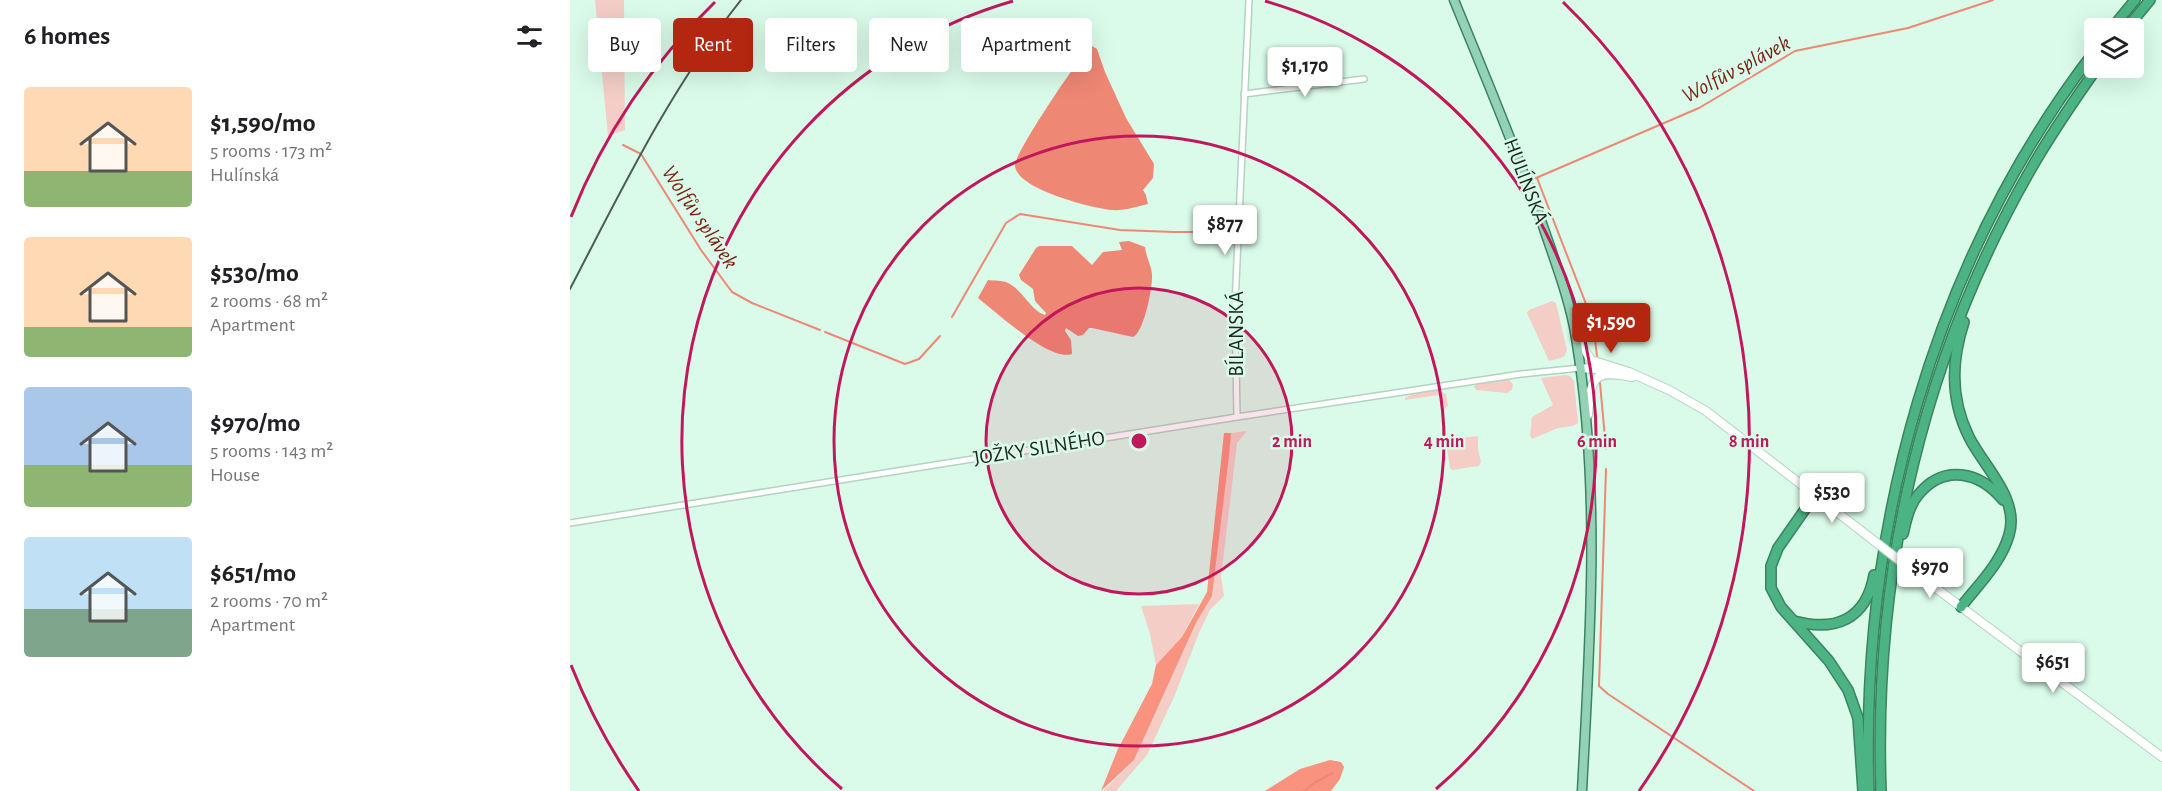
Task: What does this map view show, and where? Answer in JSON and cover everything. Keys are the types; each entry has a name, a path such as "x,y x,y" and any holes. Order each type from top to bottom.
{"highway":[{"path":"2120,18 2135,0"},
{"path":"2135,18 2150,0"},
{"path":"1869,791 1868,709 1875,603 1886,529 1905,446 1936,344 1966,269 2024,157 2084,67"},
{"path":"1881,791 1882,667 1892,568 1907,489 1925,417 1948,347 1977,275 2034,163 2090,78"},
{"path":"1961,607 2004,549 2011,527 2005,495 1969,437 1955,398 1955,353 1977,287 1977,275"},
{"path":"1892,568 1899,554 1911,505 1933,481 1953,475 1980,479 2008,506"},
{"path":"1815,495 1778,548 1771,567 1771,588 1781,607 1839,674 1854,703 1858,718 1863,791"},
{"path":"1794,621 1831,625 1846,620 1859,609 1873,583 1878,552 1886,529"}],"main road":[{"name":"HULÍNSKÁ","path":"1454,0 1530,188 1556,264 1576,336 1587,429 1593,554 1582,791"}],"street":[{"name":"BÍLANSKÁ","path":"1237,417 1235,305 1249,0"},
{"path":"1244,94 1364,79"},
{"path":"1576,336 1591,360 1623,370 1685,398 1706,411 1913,571 2162,758"},
{"path":"1580,368 1607,370 1642,379"},
{"name":"JOŽKY SILNÉHO","path":"570,523 1237,417 1521,374 1580,368"},
{"path":"1587,429 1591,389 1599,376 1615,374 1642,379"}],"shaded area":[{"path":"595,0 624,0 624,18 597,18"},
{"path":"1092,46 1097,49 1126,118 1154,164 1153,178 1143,190 1148,204 1111,210 1088,206 1040,189 1018,174 1015,165 1018,157 1071,72 1092,72"},
{"path":"602,72 625,72 625,130 608,136"},
{"path":"1129,241 1145,247 1152,274 1144,318 1141,327 1133,337 1092,328 1078,336 1066,328 1065,331 1071,340 1072,354 1062,354 1037,343 978,298 988,280 1003,281 1018,290 1035,309 1045,315 1046,313 1035,301 1033,289 1021,280 1019,275 1036,248 1039,246 1072,246 1092,265 1103,252 1122,250 1119,242"},
{"path":"1552,301 1556,303 1567,350 1564,357 1549,361 1527,313 1529,310"},
{"path":"1570,376 1574,381 1578,423 1558,428 1532,439 1530,436 1532,417 1553,405 1541,378"},
{"path":"1508,379 1513,384 1512,390 1507,393 1476,390 1474,387 1476,384"},
{"path":"1438,390 1446,394 1448,406 1443,410 1447,440 1478,436 1481,462 1479,466 1452,470 1450,468 1439,395 1405,400 1412,394"},
{"path":"1247,431 1237,443 1221,577 1224,596 1210,610 1147,755 1116,791 1103,791 1134,760 1196,623 1212,596 1231,433"},
{"path":"1224,433 1231,433 1212,596 1196,623 1134,760 1101,791 1118,749 1152,684 1156,665 1182,637 1207,592"},
{"path":"1199,604 1182,637 1156,665 1150,634 1141,606"},
{"path":"1330,760 1341,762 1344,767 1340,779 1331,791 1265,791 1300,769"}],"waterway":[{"name":"Wolfův splávek","path":"1536,178 1699,108 1795,51 1908,28 1993,0"},
{"name":"Wolfův splávek","path":"623,145 641,154 701,250 732,292 752,303 820,330"},
{"path":"1537,178 1593,322 1597,356"},
{"name":"Wolfův splávek","path":"952,317 1006,223 1020,214 1120,230 1231,232"},
{"name":"Wolfův splávek","path":"825,332 905,364 919,359 940,336"},
{"path":"1600,383 1606,449"},
{"path":"1606,469 1599,686 1754,791"},
{"path":"1304,791 1333,773"}],"railway":[{"path":"570,289 648,140 691,69 741,0"}]}
